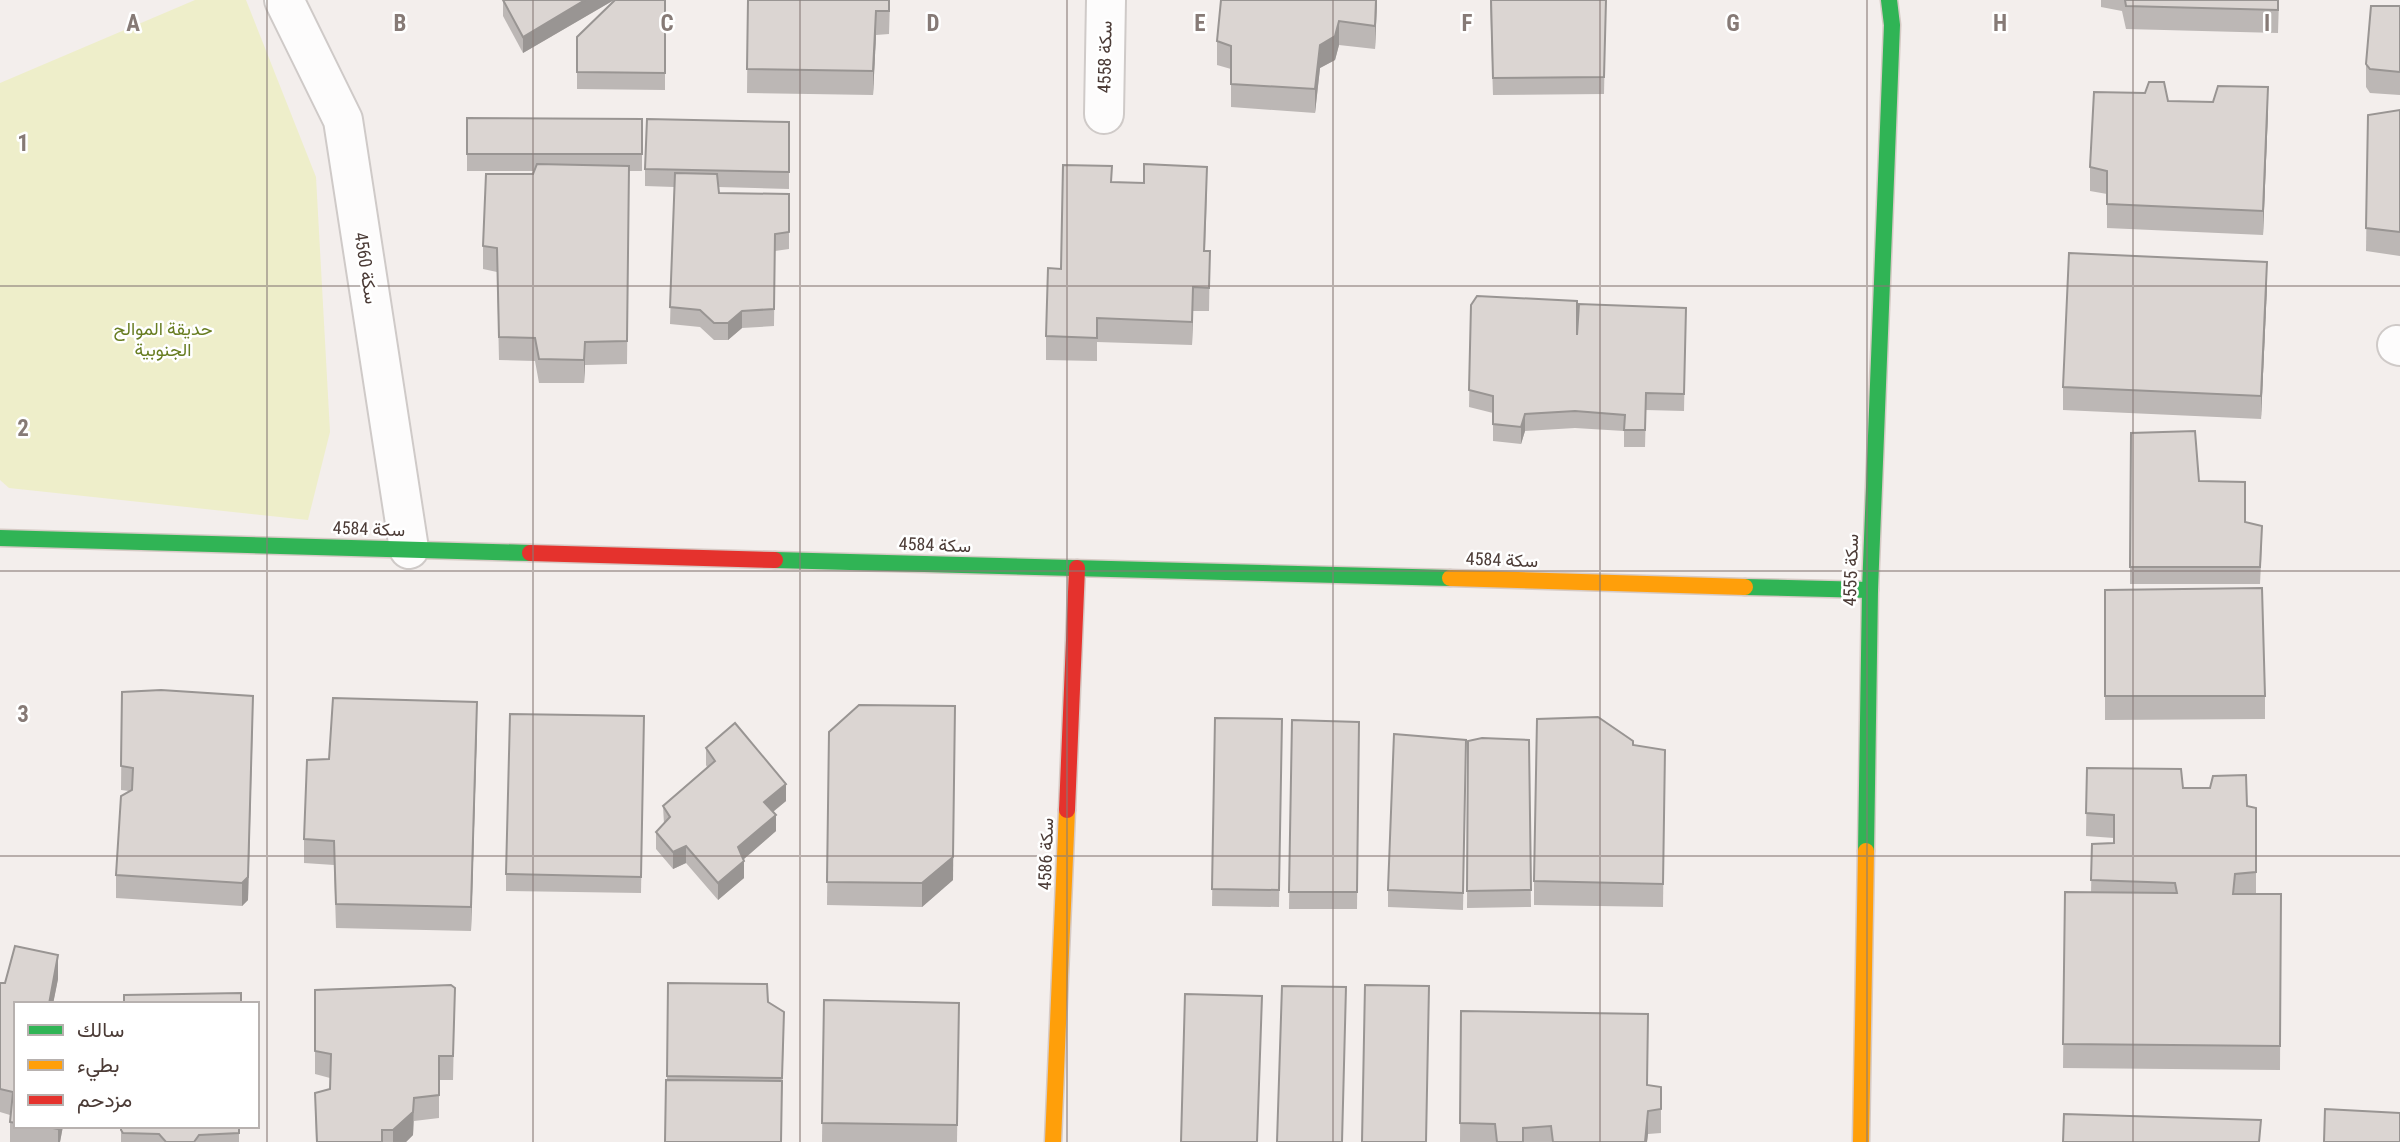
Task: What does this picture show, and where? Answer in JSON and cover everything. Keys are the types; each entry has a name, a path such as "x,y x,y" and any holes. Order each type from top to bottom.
{"street":[{"name":"سكة 4560","path":"284,0 343,120 409,550"},
{"name":"سكة 4558","path":"1104,114 1106,0"},
{"name":"سكة 4555","path":"1861,1142 1870,590 1892,25 1889,0"},
{"name":"سكة 4584","path":"0,538 1870,590"},
{"name":"سكة 4586","path":"1053,1142 1077,568"}],"green space":[{"name":"حديقة الموالح الجنوبية","path":"195,0 246,0 316,177 330,432 308,520 9,488 0,480 0,83"}],"building":[{"path":"503,0 585,0 523,37"},
{"path":"615,0 665,0 665,73 577,72 577,37"},
{"path":"748,0 889,0 889,11 876,11 873,71 747,69"},
{"path":"1221,0 1376,0 1375,26 1339,21 1335,36 1320,45 1315,89 1231,84 1231,46 1217,41"},
{"path":"1491,0 1606,0 1604,77 1493,78"},
{"path":"2125,0 2278,0 2278,10 2126,6"},
{"path":"2371,6 2400,6 2400,72 2370,69 2366,64"},
{"path":"2149,82 2164,82 2168,101 2213,102 2218,86 2268,87 2263,211 2107,204 2107,171 2090,167 2094,92 2145,93"},
{"path":"2400,110 2400,232 2366,228 2368,115"},
{"path":"467,118 642,119 642,154 467,154"},
{"path":"647,119 789,122 789,172 645,169"},
{"path":"537,164 629,166 627,341 585,342 584,360 539,359 535,338 499,337 497,248 483,246 486,174 533,174"},
{"path":"1144,164 1207,167 1204,251 1210,251 1209,288 1193,287 1192,322 1097,318 1097,338 1046,336 1048,268 1061,269 1063,165 1112,166 1111,182 1144,183"},
{"path":"675,173 717,174 719,193 789,194 789,232 775,234 774,309 742,311 728,323 714,323 700,310 670,307"},
{"path":"2069,253 2267,262 2261,396 2063,387"},
{"path":"1477,296 1577,301 1577,335 1579,304 1686,308 1684,394 1646,393 1645,430 1624,430 1625,415 1575,411 1525,414 1521,427 1493,424 1493,396 1469,390 1471,305"},
{"path":"2195,431 2199,481 2245,482 2245,522 2262,526 2260,567 2130,567 2131,433"},
{"path":"2262,588 2265,696 2105,696 2105,590"},
{"path":"161,690 253,696 248,877 242,883 116,875 121,796 132,790 133,768 121,766 122,692"},
{"path":"333,698 477,702 471,907 336,904 334,841 304,839 307,760 329,759"},
{"path":"859,705 955,706 953,857 922,883 827,882 829,732"},
{"path":"510,714 644,716 641,877 506,874"},
{"path":"1598,717 1633,741 1633,745 1665,750 1663,884 1534,881 1537,719"},
{"path":"1215,718 1282,719 1279,890 1212,889"},
{"path":"1292,720 1359,722 1357,892 1289,892"},
{"path":"735,723 786,784 764,802 776,815 738,847 744,861 718,883 686,846 673,852 656,832 670,817 663,806 715,761 706,748"},
{"path":"1394,734 1466,740 1463,893 1388,890"},
{"path":"1482,738 1529,740 1531,890 1467,891 1468,741"},
{"path":"2087,768 2181,769 2183,788 2210,788 2213,776 2246,775 2247,806 2256,808 2256,872 2235,874 2233,894 2281,894 2280,1046 2063,1044 2065,892 2177,893 2175,883 2091,880 2092,844 2114,843 2114,815 2086,813"},
{"path":"15,946 58,955 49,1002 14,1002 14,1123 10,1122 13,1092 0,1089 0,983 5,983"},
{"path":"668,983 767,984 768,1002 784,1012 782,1078 667,1076"},
{"path":"451,985 455,988 453,1056 439,1056 439,1095 414,1098 413,1112 393,1130 382,1130 382,1142 317,1142 315,1093 330,1089 331,1054 315,1051 315,990"},
{"path":"1365,985 1429,986 1426,1142 1362,1142"},
{"path":"1282,986 1346,987 1342,1142 1277,1142"},
{"path":"241,993 241,1002 124,1002 124,995"},
{"path":"1185,994 1262,996 1257,1142 1181,1142"},
{"path":"824,1000 959,1003 957,1125 822,1123"},
{"path":"1461,1011 1648,1014 1647,1085 1661,1087 1661,1109 1648,1111 1645,1142 1553,1142 1551,1126 1523,1128 1523,1142 1497,1142 1495,1124 1460,1123"},
{"path":"666,1080 782,1081 781,1142 665,1142"},
{"path":"2325,1109 2400,1113 2400,1142 2324,1142"},
{"path":"2064,1114 2261,1120 2259,1142 2063,1142"},
{"path":"239,1128 239,1133 199,1135 194,1142 166,1142 159,1134 123,1133 121,1130"}],"traffic: fast":[{"path":"1866,851 1870,590 1892,25 1889,0"},
{"path":"0,538 530,553"},
{"path":"775,560 1450,578"},
{"path":"1745,587 1870,590"}],"traffic: slow":[{"path":"1450,578 1745,587"},
{"path":"1053,1142 1067,810"},
{"path":"1861,1142 1866,851"}],"traffic: jam":[{"path":"530,553 775,560"},
{"path":"1067,810 1077,568"}]}
